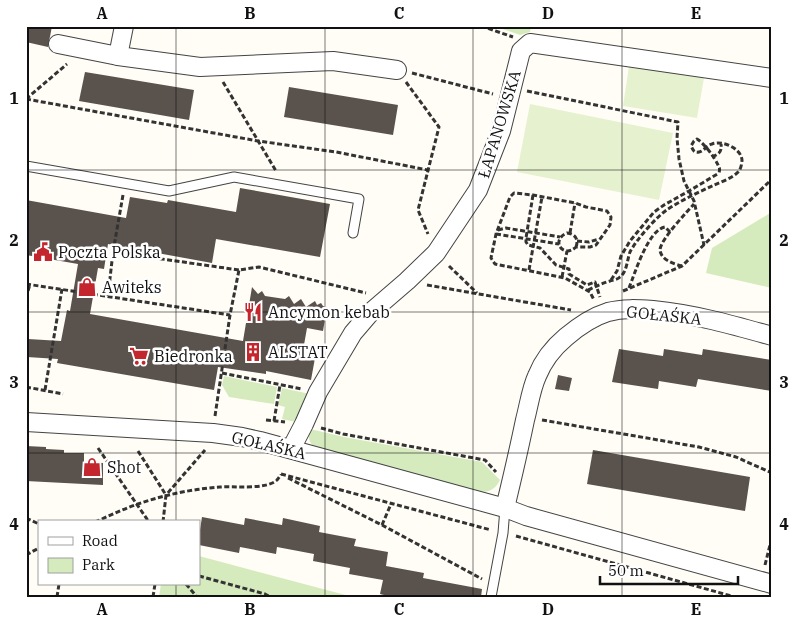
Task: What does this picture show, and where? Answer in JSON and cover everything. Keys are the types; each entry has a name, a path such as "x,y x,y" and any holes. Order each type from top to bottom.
{"street":[{"path":"118,56 124,26"},
{"path":"530,43 772,78"},
{"name":"ŁAPANOWSKA","path":"291,449 318,392 353,333 371,312 436,253 478,190 500,131 521,51 530,43"},
{"path":"58,44 118,56 200,67 333,62 397,70"},
{"name":"GOŁAŚKA","path":"505,508 534,382 543,364 559,343 598,311 610,312 636,309 666,312 704,318 772,336"},
{"name":"GOŁAŚKA","path":"26,422 213,433 251,439 505,508 526,516 772,584"}],"lane":[{"path":"26,166 169,191 234,177 359,199 353,233"},
{"path":"491,597 503,533 505,508"}],"path":[{"path":"481,26 530,43"},
{"path":"26,99 70,61"},
{"path":"214,67 285,186"},
{"path":"397,70 678,122 679,159 684,181 695,204 704,245"},
{"path":"397,70 439,127 418,210 436,253 477,293"},
{"path":"26,99 336,152 428,170"},
{"path":"611,280 630,241 654,212 664,204 723,176 733,176 739,170 742,158 737,150 730,146 713,143 706,148 702,151 698,153 692,150 691,146 694,141 700,140 706,148 712,156 719,166 723,176"},
{"path":"712,156 720,153 721,144"},
{"path":"588,290 622,276 632,249 657,217 723,176"},
{"path":"641,284 682,266 772,179"},
{"path":"108,296 113,252 125,183"},
{"path":"576,246 587,248 596,245 610,226 611,217 609,214 603,210 575,203 518,193 511,195 491,254 492,261 495,264 569,279 592,294 598,311"},
{"path":"533,195 526,242 528,245 540,248 556,265 569,269 569,274 587,285 595,282 597,286 598,311"},
{"path":"529,270 542,197"},
{"path":"570,233 575,203"},
{"path":"682,266 663,256 660,247 670,232 695,204"},
{"path":"629,288 645,250 656,232 660,228 665,227 670,232"},
{"path":"497,232 506,228 560,237 570,233 575,236 576,246 572,250 562,249 559,244 560,237"},
{"path":"497,232 559,244"},
{"path":"577,241 589,242 600,239"},
{"path":"562,277 567,251"},
{"path":"113,252 239,270 259,267 369,294"},
{"path":"163,520 166,495 211,441 230,315 239,270"},
{"path":"407,281 588,314 598,311"},
{"path":"26,298 28,284 230,315"},
{"path":"44,390 62,289"},
{"path":"222,373 318,392"},
{"path":"274,421 280,385"},
{"path":"26,386 62,394"},
{"path":"526,417 699,447 736,457 772,473"},
{"path":"266,420 304,424 343,434 485,460 510,488"},
{"path":"98,448 148,520"},
{"path":"138,451 166,495"},
{"path":"100,520 137,504 166,495 199,489 271,484 281,474"},
{"path":"281,474 735,597"},
{"path":"281,474 493,585"},
{"path":"382,526 391,504"},
{"path":"26,518 38,524"},
{"path":"766,558 772,537"},
{"path":"26,555 38,549"},
{"path":"200,576 270,597"},
{"path":"188,586 197,597"}],"green space":[{"path":"494,26 531,26 530,32 520,35"},
{"path":"629,66 704,78 697,118 623,106"},
{"path":"530,104 673,133 659,200 517,172"},
{"path":"772,212 772,288 706,273 712,248"},
{"path":"224,376 277,387 274,404 229,397 222,385"},
{"path":"282,388 310,394 296,422 282,419 285,407 278,405"},
{"path":"310,429 482,462 500,480 491,490 479,492 469,490 313,446 309,438"},
{"path":"200,556 353,597 159,597 161,586 200,586"}],"building":[{"path":"26,26 52,26 48,47 26,42"},
{"path":"85,72 194,90 189,120 79,101"},
{"path":"289,87 398,105 393,135 284,117"},
{"path":"240,188 330,204 320,257 216,239 212,263 108,244 104,269 98,268 90,314 243,341 252,287 258,294 262,291 265,296 285,299 289,296 294,304 301,299 306,307 315,301 317,305 321,303 327,307 323,331 307,328 302,356 315,358 311,380 266,371 266,374 218,367 214,390 57,363 58,359 27,357 28,339 61,341 67,310 70,311 78,264 26,255 26,200 126,218 130,197 167,203 168,200 236,212"},
{"path":"619,349 663,356 664,349 702,355 703,349 772,360 772,391 698,379 696,387 659,381 658,389 612,382"},
{"path":"558,375 572,378 569,391 555,389"},
{"path":"26,446 64,450 64,453 84,453 84,462 103,463 103,485 26,481"},
{"path":"593,450 750,477 745,511 587,484"},
{"path":"202,517 244,525 245,518 282,525 283,518 320,526 319,532 356,539 354,546 388,552 386,566 424,573 423,578 482,589 481,597 392,597 380,594 383,580 349,574 350,568 313,561 314,554 277,547 276,554 240,547 239,553 200,545"}],"place":[{"name":"Poczta Polska","path":"43,252"},
{"name":"Awiteks","path":"87,287"},
{"name":"Ancymon kebab","path":"253,312"},
{"name":"ALSTAT","path":"253,352"},
{"name":"Biedronka","path":"139,356"},
{"name":"Shot","path":"92,467"}]}
